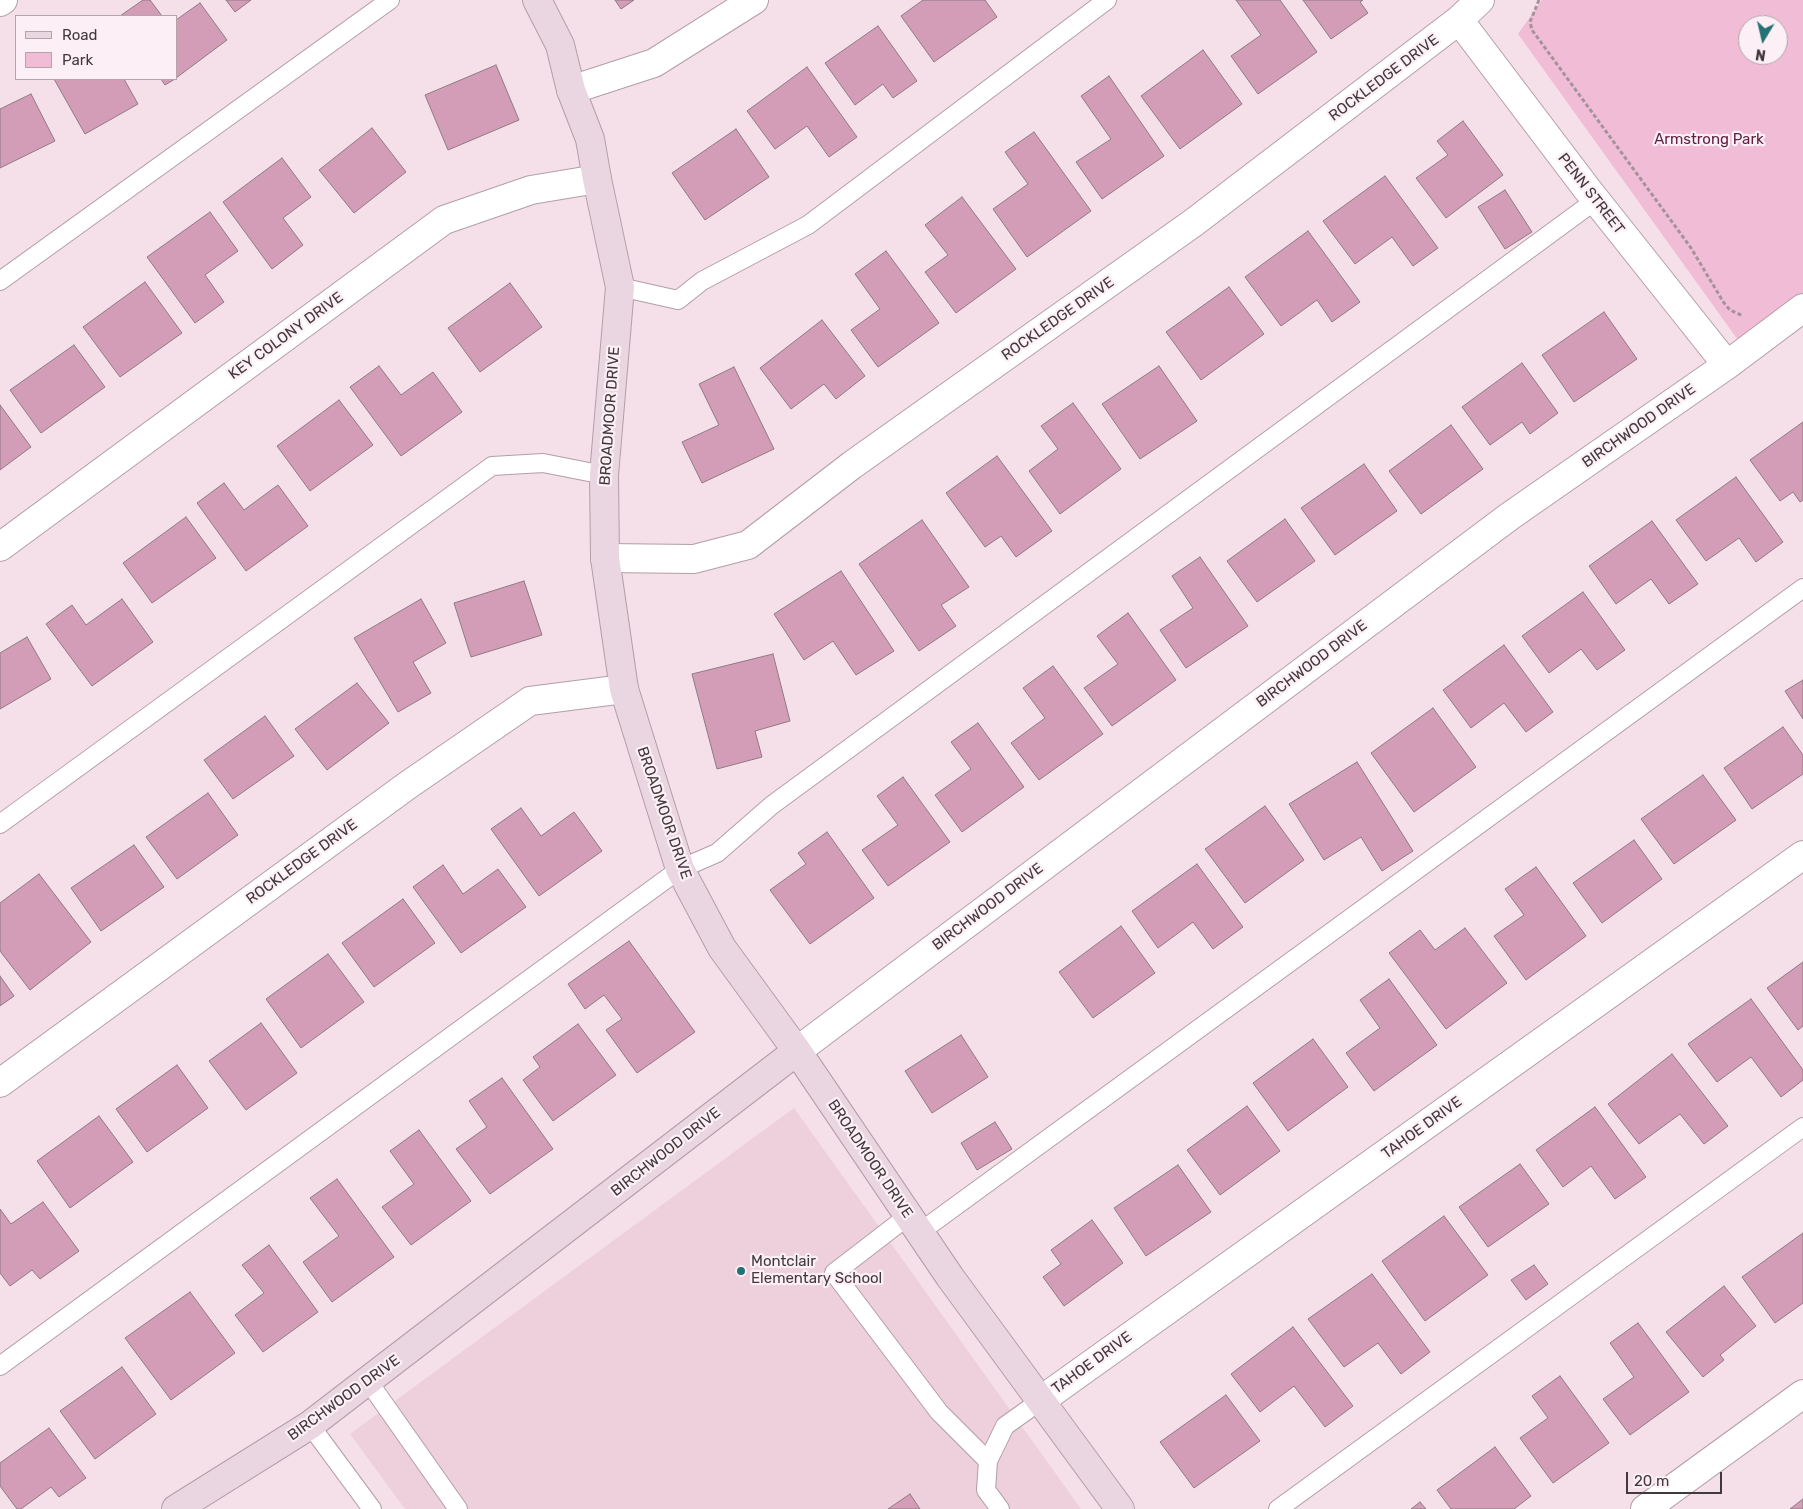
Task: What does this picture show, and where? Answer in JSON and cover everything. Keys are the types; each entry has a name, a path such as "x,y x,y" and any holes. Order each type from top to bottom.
{"street":[{"name":"BROADMOOR DRIVE","path":"536,0 560,45 571,90 590,139 620,287 604,475 604,558 624,689 680,869 722,948 796,1051 950,1277 1120,1509"},
{"path":"571,90 654,63 754,0"},
{"name":"ROCKLEDGE DRIVE","path":"604,558 694,559 748,545 852,465 1193,223 1459,20 1480,0"},
{"name":"PENN STREET","path":"1459,20 1596,200 1727,364"},
{"name":"KEY COLONY DRIVE","path":"0,547 444,220 531,190 597,179"},
{"name":"BIRCHWOOD DRIVE","path":"176,1509 310,1425 796,1051 1510,516 1727,364 1803,308"},
{"name":"ROCKLEDGE DRIVE","path":"0,1083 408,785 530,701 624,689"},
{"name":"TAHOE DRIVE","path":"1040,1401 1803,854"},
{"path":"1645,1509 1803,1394"}],"lane":[{"path":"0,281 390,0"},
{"path":"620,287 678,300 702,282 808,225 1107,0"},
{"path":"0,1366 680,869 717,853 772,806 1596,200"},
{"path":"0,824 492,466 543,463 604,475"},
{"path":"988,1461 938,1412 834,1273 914,1224 1803,588"},
{"path":"1278,1509 1803,1127"},
{"path":"368,1381 458,1509"},
{"path":"1000,1509 986,1490 988,1461 1005,1426 1040,1401"},
{"path":"310,1425 372,1509"}],"path":[{"path":"1539,0 1530,22 1532,30 1691,248 1724,303 1738,315 1748,317"}],"shaded area":[{"name":"Montclair Elementary School","path":"794,1108 1081,1509 405,1509 350,1434"}],"green space":[{"name":"Armstrong Park","path":"1542,0 1803,0 1803,293 1738,340 1518,34"}],"building":[{"path":"143,0 150,0 161,15 121,15"},
{"path":"226,0 251,0 235,12"},
{"path":"615,0 634,0 621,9"},
{"path":"923,0 985,0 997,17 934,62 901,16"},
{"path":"1236,0 1280,0 1317,52 1258,94 1231,56 1261,35"},
{"path":"1303,0 1363,0 1360,2 1368,13 1331,39"},
{"path":"200,3 227,40 178,77 178,19"},
{"path":"878,26 917,81 893,98 883,84 855,105 825,63"},
{"path":"1203,50 1242,104 1180,149 1141,96"},
{"path":"496,65 519,120 448,150 425,95"},
{"path":"807,67 857,137 829,157 807,126 775,149 747,111"},
{"path":"1109,76 1164,156 1102,199 1076,162 1111,139 1081,96"},
{"path":"55,80 125,80 138,104 85,134"},
{"path":"162,80 173,80 165,85"},
{"path":"31,94 55,141 0,168 0,109"},
{"path":"1463,121 1503,175 1446,218 1416,178 1448,155 1437,141"},
{"path":"372,128 406,172 354,213 319,170"},
{"path":"736,129 769,177 705,220 672,173"},
{"path":"1034,132 1091,211 1027,257 993,209 1028,184 1005,152"},
{"path":"282,158 311,197 283,218 303,245 272,269 223,202"},
{"path":"1385,176 1438,248 1413,266 1392,237 1355,264 1323,221"},
{"path":"1505,190 1532,232 1505,249 1478,207"},
{"path":"962,197 1016,269 956,313 925,272 948,255 925,225"},
{"path":"210,212 238,251 205,275 224,302 195,323 147,257"},
{"path":"1308,231 1360,302 1332,322 1317,300 1281,326 1245,277"},
{"path":"886,251 939,323 878,367 851,330 880,309 855,274"},
{"path":"145,282 182,333 120,377 83,327"},
{"path":"510,283 542,327 480,372 448,328"},
{"path":"1229,287 1264,334 1201,380 1166,332"},
{"path":"1604,312 1637,359 1574,402 1542,355"},
{"path":"822,320 865,376 836,399 824,384 791,409 760,368"},
{"path":"74,345 105,387 41,433 10,390"},
{"path":"1522,363 1558,413 1530,434 1522,422 1490,445 1462,407"},
{"path":"379,366 401,395 433,372 462,412 401,456 350,387"},
{"path":"1159,366 1197,421 1140,459 1102,404"},
{"path":"734,367 774,449 702,483 682,442 719,425 699,384"},
{"path":"339,400 373,445 310,491 277,446"},
{"path":"1073,403 1121,469 1060,514 1029,471 1058,449 1041,426"},
{"path":"0,405 31,447 0,470"},
{"path":"1803,422 1803,500 1800,502 1793,492 1780,501 1750,460"},
{"path":"1451,425 1483,469 1421,514 1389,471"},
{"path":"997,456 1052,531 1016,557 1001,536 985,547 946,493"},
{"path":"1364,464 1397,511 1335,555 1301,508"},
{"path":"1736,477 1783,542 1756,562 1739,538 1706,561 1676,520"},
{"path":"224,483 244,510 278,485 308,526 246,571 197,503"},
{"path":"186,517 216,558 152,603 123,563"},
{"path":"1285,519 1315,561 1257,602 1227,561"},
{"path":"922,520 969,587 941,605 956,626 919,651 859,564"},
{"path":"1652,521 1698,584 1669,604 1651,579 1616,604 1589,566"},
{"path":"1200,557 1248,626 1186,668 1160,630 1193,608 1172,576"},
{"path":"841,571 894,651 856,675 833,641 804,660 774,614"},
{"path":"524,581 542,635 471,657 454,603"},
{"path":"1583,592 1625,650 1597,670 1581,649 1549,673 1522,636"},
{"path":"122,599 153,642 92,686 46,624 72,605 86,625"},
{"path":"421,599 446,643 413,662 431,693 398,712 354,638"},
{"path":"1128,613 1176,680 1112,726 1084,688 1118,664 1097,636"},
{"path":"27,637 51,679 0,709 0,653"},
{"path":"1504,645 1553,712 1526,732 1504,703 1471,728 1443,690"},
{"path":"773,654 790,721 755,731 762,757 717,769 692,674"},
{"path":"1053,666 1103,734 1039,780 1011,743 1045,718 1023,688"},
{"path":"1803,680 1803,719 1785,691"},
{"path":"357,683 389,723 327,770 295,729"},
{"path":"1433,708 1476,767 1414,812 1371,753"},
{"path":"265,716 294,756 233,799 204,760"},
{"path":"978,723 1024,787 962,832 935,795 971,769 951,742"},
{"path":"1783,727 1803,755 1803,774 1752,809 1724,768"},
{"path":"1357,762 1413,851 1382,871 1361,837 1324,860 1289,804"},
{"path":"1703,775 1736,820 1674,864 1641,819"},
{"path":"903,777 950,842 888,886 862,850 898,825 877,796"},
{"path":"208,793 238,835 177,879 146,837"},
{"path":"1265,806 1304,860 1245,903 1205,849"},
{"path":"521,808 541,836 574,812 602,851 539,896 491,829"},
{"path":"827,832 874,898 810,944 770,890 806,864 798,853"},
{"path":"1634,840 1662,879 1602,923 1573,883"},
{"path":"134,845 164,887 101,931 71,888"},
{"path":"1197,864 1243,927 1213,949 1193,922 1158,948 1132,911"},
{"path":"443,865 463,894 498,869 526,907 461,953 413,887"},
{"path":"1536,867 1586,936 1526,980 1494,936 1524,915 1505,889"},
{"path":"39,874 91,942 30,990 0,951 0,903"},
{"path":"403,899 435,943 374,987 342,943"},
{"path":"1121,926 1155,973 1093,1018 1059,972"},
{"path":"1465,928 1507,983 1446,1029 1389,953 1420,930 1435,950"},
{"path":"629,941 695,1032 637,1073 606,1030 622,1019 604,995 585,1009 568,984"},
{"path":"328,954 364,1002 301,1048 266,999"},
{"path":"1803,962 1803,1026 1798,1030 1767,988"},
{"path":"0,976 14,996 0,1006"},
{"path":"1389,979 1437,1045 1374,1091 1346,1053 1380,1028 1360,1000"},
{"path":"1751,999 1803,1070 1803,1080 1781,1097 1751,1057 1717,1082 1688,1044"},
{"path":"261,1023 297,1073 246,1110 209,1061"},
{"path":"578,1024 616,1075 553,1121 523,1080 540,1067 533,1057"},
{"path":"961,1035 988,1077 932,1113 905,1071"},
{"path":"1313,1039 1348,1087 1288,1131 1253,1083"},
{"path":"1672,1054 1728,1126 1704,1144 1680,1114 1639,1144 1608,1104"},
{"path":"177,1065 208,1108 147,1152 116,1109"},
{"path":"502,1078 553,1149 490,1194 456,1149 487,1127 469,1101"},
{"path":"1247,1106 1280,1151 1220,1195 1187,1150"},
{"path":"1595,1107 1646,1177 1615,1199 1591,1166 1563,1187 1536,1150"},
{"path":"99,1116 133,1162 70,1208 37,1161"},
{"path":"995,1122 1012,1149 977,1170 961,1143"},
{"path":"419,1130 471,1201 411,1245 382,1207 414,1184 390,1151"},
{"path":"1520,1164 1549,1204 1488,1247 1459,1207"},
{"path":"1178,1165 1211,1212 1146,1256 1114,1208"},
{"path":"337,1179 394,1257 332,1302 303,1262 339,1236 310,1198"},
{"path":"43,1202 79,1251 40,1279 32,1270 10,1286 0,1273 0,1209 11,1224"},
{"path":"1444,1216 1488,1275 1425,1321 1382,1261"},
{"path":"1092,1220 1123,1263 1064,1306 1043,1277 1061,1264 1051,1250"},
{"path":"1803,1233 1803,1303 1775,1323 1742,1277"},
{"path":"269,1245 318,1312 263,1352 235,1315 264,1293 242,1265"},
{"path":"1534,1265 1548,1284 1526,1300 1511,1280"},
{"path":"1372,1274 1430,1352 1401,1374 1378,1343 1344,1367 1308,1319"},
{"path":"1724,1286 1756,1326 1720,1355 1724,1360 1703,1377 1666,1332"},
{"path":"190,1292 235,1353 171,1400 125,1338"},
{"path":"1638,1323 1689,1392 1630,1435 1603,1399 1634,1377 1610,1343"},
{"path":"1293,1327 1353,1406 1325,1427 1294,1386 1260,1412 1231,1374"},
{"path":"122,1367 156,1414 95,1459 60,1411"},
{"path":"1560,1376 1609,1443 1553,1483 1520,1438 1548,1418 1532,1396"},
{"path":"1226,1395 1260,1441 1194,1488 1160,1442"},
{"path":"49,1428 86,1478 59,1497 51,1487 21,1509 17,1509 0,1486 0,1463"},
{"path":"1495,1447 1531,1496 1514,1509 1451,1509 1437,1490"},
{"path":"910,1494 920,1509 888,1509"},
{"path":"1803,1499 1803,1509 1790,1509"},
{"path":"1420,1502 1426,1509 1411,1509"}],"place":[{"name":"Montclair Elementary School","path":"741,1271"}]}
